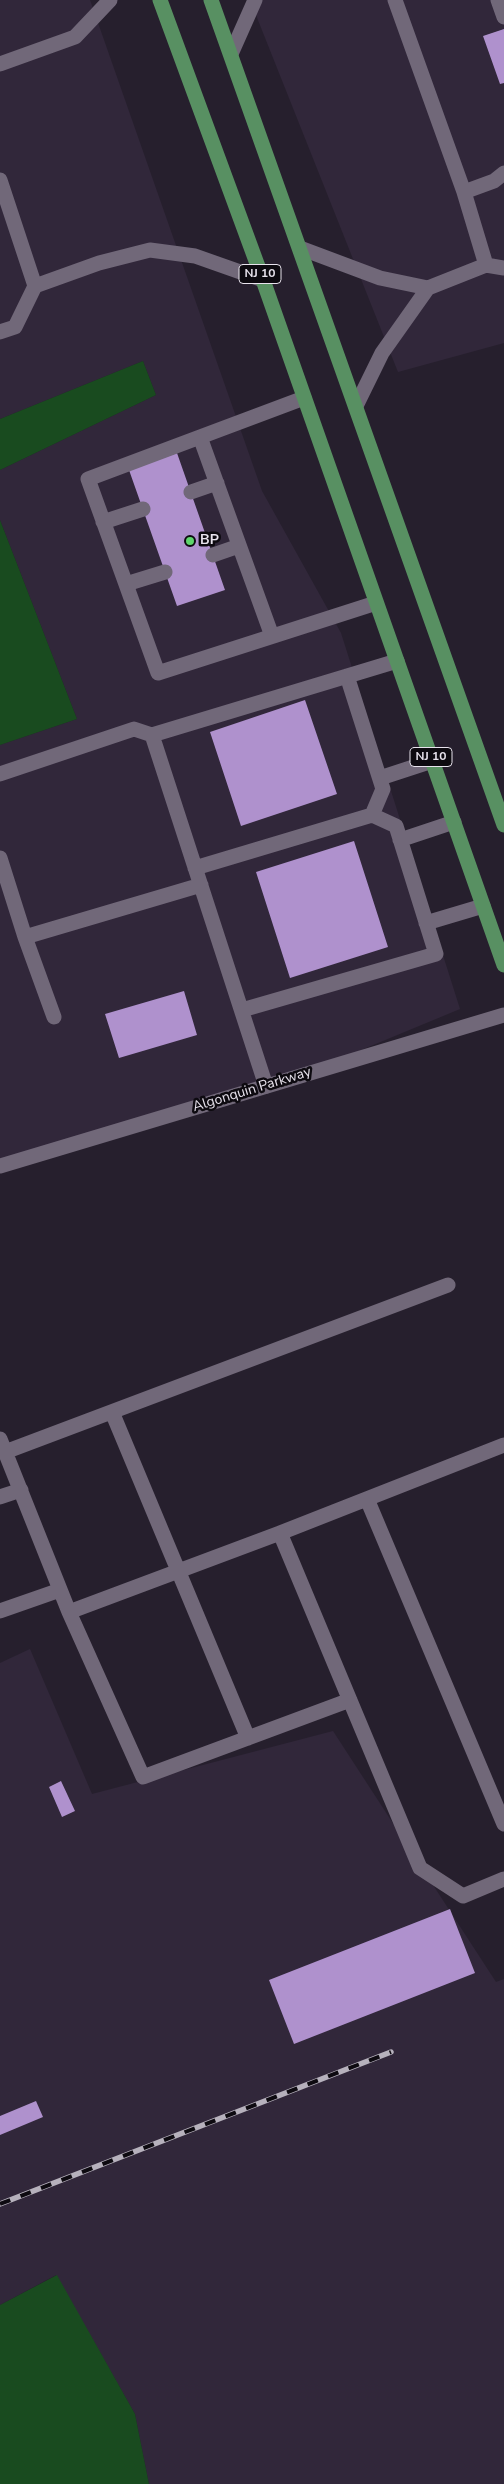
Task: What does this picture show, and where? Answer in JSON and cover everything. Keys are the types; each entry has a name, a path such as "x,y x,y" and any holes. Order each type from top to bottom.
{"main road":[{"name":"NJ 10","path":"160,0 263,280 504,965"},
{"path":"211,0 504,824"}],"street":[{"path":"0,64 75,37 110,0"},
{"path":"231,54 255,0"},
{"path":"395,0 464,192 486,265"},
{"path":"498,0 504,17"},
{"path":"464,192 494,181 504,173"},
{"path":"0,180 35,286"},
{"path":"300,248 380,278 428,288"},
{"path":"0,332 15,327 35,286 99,263 150,250 195,256 263,280"},
{"path":"356,406 386,346 428,288 486,265 504,268"},
{"path":"304,398 88,479 103,522 158,673 376,603"},
{"path":"200,437 272,636"},
{"path":"191,492 216,484"},
{"path":"103,522 143,509"},
{"path":"213,555 239,546"},
{"path":"126,584 165,572"},
{"path":"0,774 134,729 152,735 397,661"},
{"path":"347,676 383,789 372,815"},
{"path":"152,735 266,1086"},
{"path":"380,778 432,761"},
{"path":"195,868 372,815 396,826 436,954 242,1010"},
{"path":"400,840 454,822"},
{"path":"0,858 3,875 54,1017"},
{"path":"25,937 201,885"},
{"path":"426,923 483,906"},
{"name":"Algonquin Parkway","path":"0,1166 504,1015"},
{"path":"350,1700 143,1777 69,1612 3,1445 112,1412 448,1285"},
{"path":"112,1412 248,1738"},
{"path":"69,1612 280,1533 504,1445"},
{"path":"0,1498 21,1490"},
{"path":"367,1499 504,1824"},
{"path":"280,1533 420,1868 463,1896 504,1879"},
{"path":"0,1611 60,1590"}],"shaded area":[{"path":"0,0 90,0 262,491 341,633 460,1009 226,1106 0,1171 0,745 77,719 0,520 0,470 156,395 143,361 0,419"},
{"path":"250,0 504,0 504,343 398,372"},
{"path":"30,1649 92,1794 333,1731 496,1982 504,1979 504,2484 149,2484 135,2414 56,2275 0,2305 0,1663"}],"green space":[{"path":"143,361 156,395 0,470 0,419"},
{"path":"0,520 77,719 0,745"},
{"path":"57,2275 135,2414 149,2484 0,2484 0,2305"}],"building":[{"path":"504,29 504,83 500,84 483,36"},
{"path":"177,453 225,590 177,606 129,470"},
{"path":"305,700 337,794 241,826 210,732"},
{"path":"354,841 388,947 290,978 256,872"},
{"path":"184,991 197,1035 119,1058 105,1014"},
{"path":"61,1781 75,1811 62,1817 49,1787"},
{"path":"450,1909 475,1973 294,2044 269,1980"},
{"path":"36,2101 43,2117 0,2135 0,2116"}],"railway":[{"path":"0,2204 391,2052"}],"place":[{"name":"BP","path":"190,541"}]}
